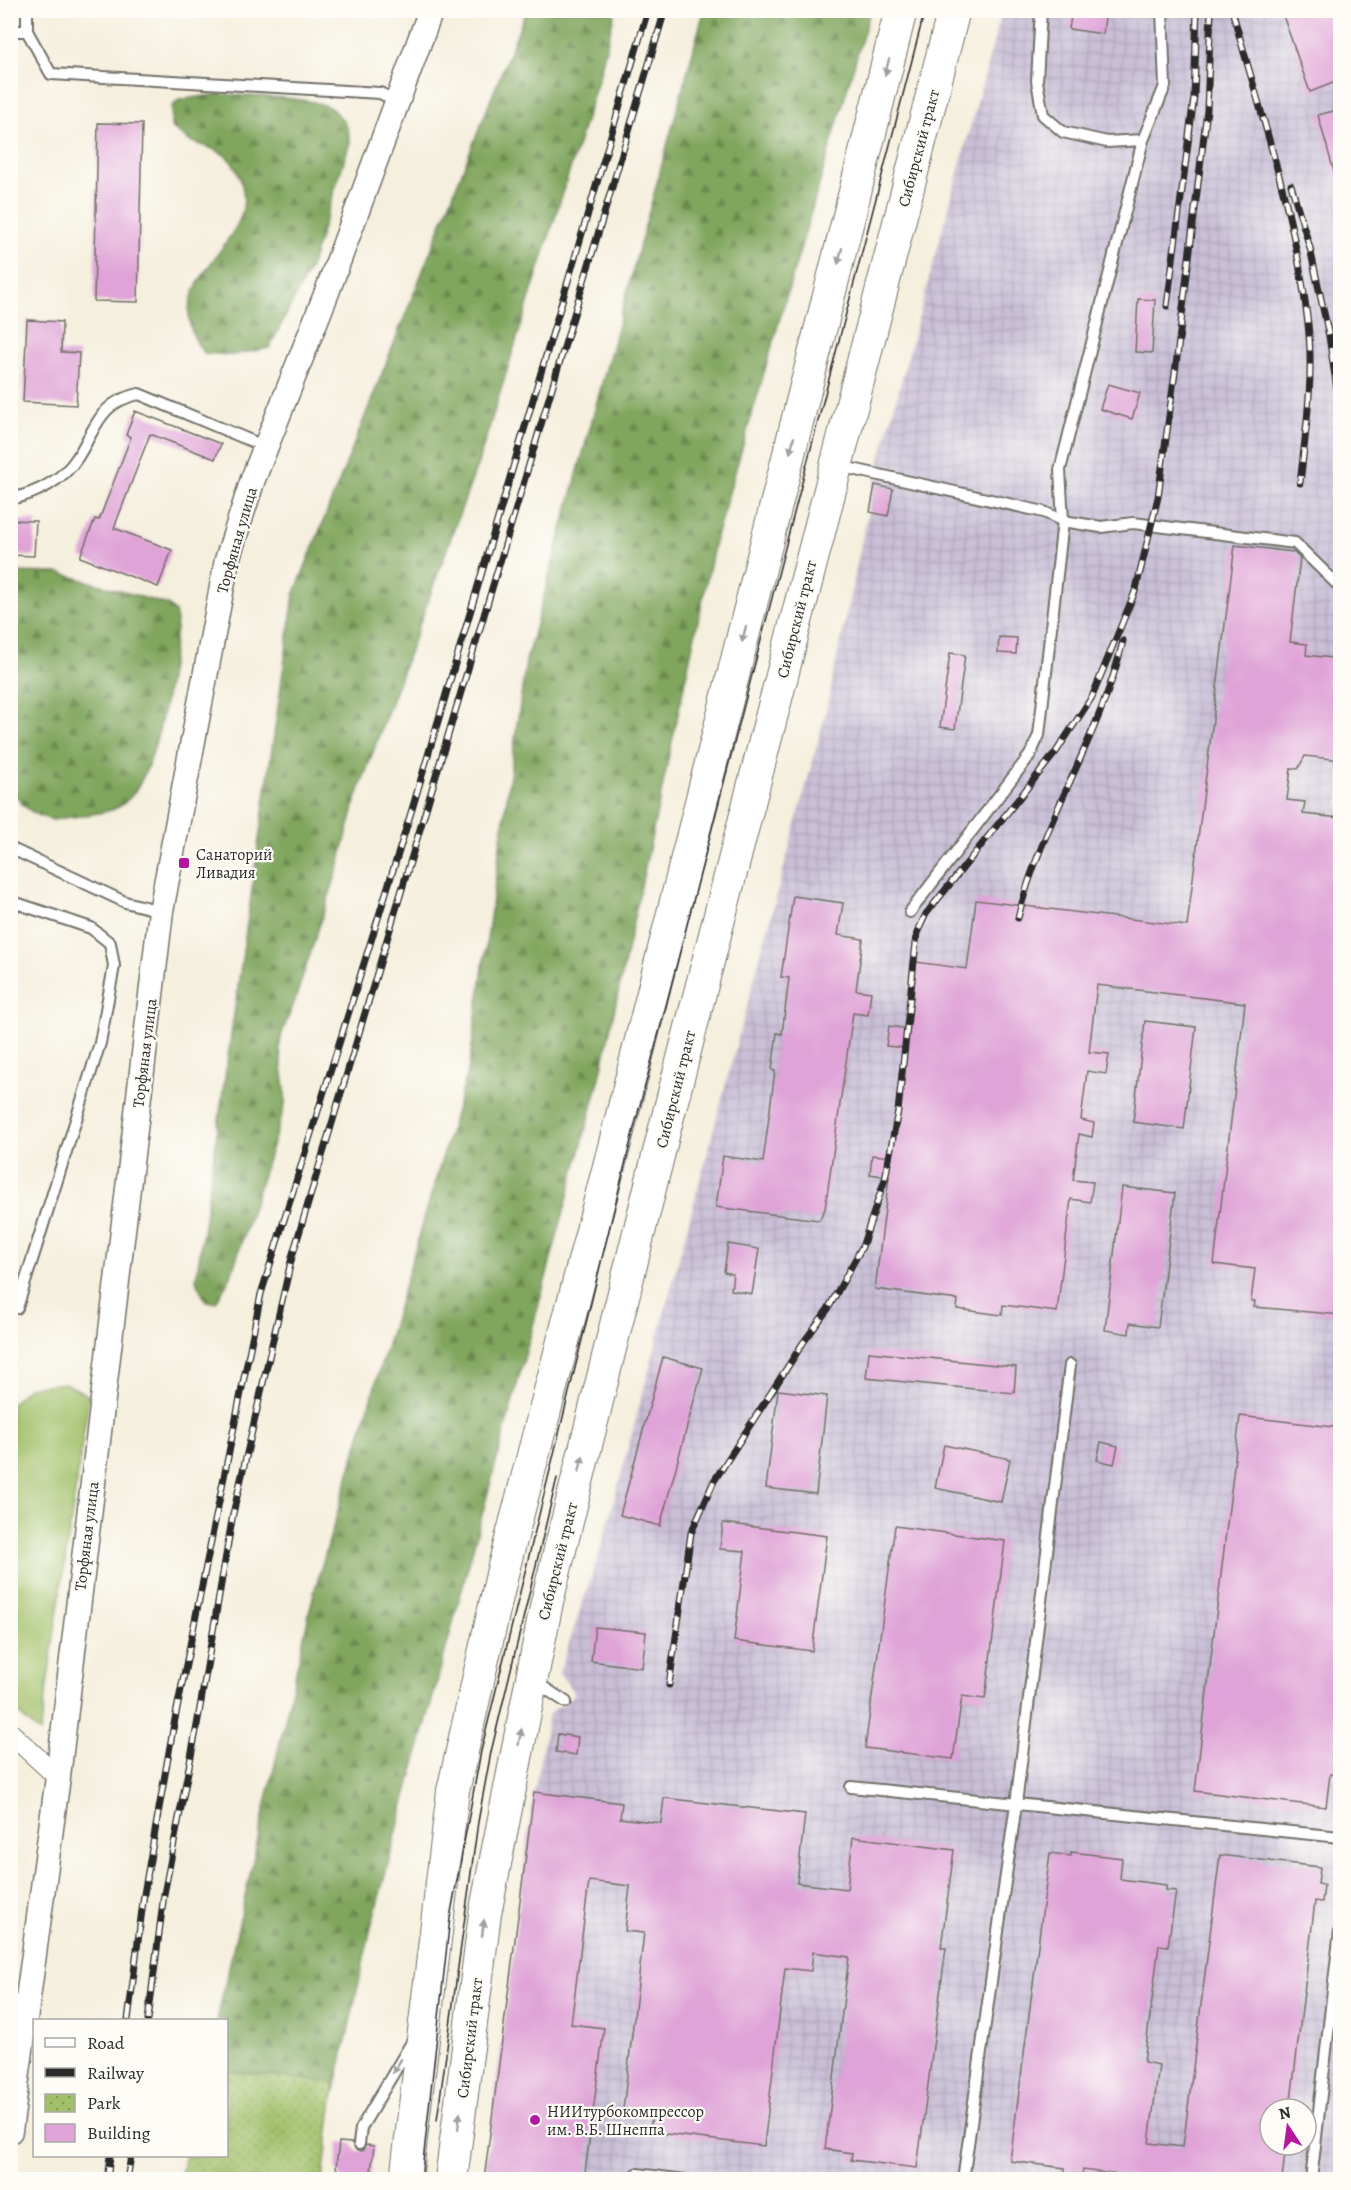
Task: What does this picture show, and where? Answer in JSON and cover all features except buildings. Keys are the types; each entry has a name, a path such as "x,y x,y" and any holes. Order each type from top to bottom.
{"main road":[{"path":"406,2180 428,2016 453,1791 503,1570 615,1147 901,10"},
{"name":"Сибирский тракт","path":"451,2180 485,1914 546,1602 665,1128 954,10"}],"street":[{"name":"Торфяная улица","path":"10,2131 58,1777 161,911 226,560 266,447 399,102 431,10"},
{"path":"10,1733 58,1777"}],"lane":[{"path":"27,10 27,32 51,74 380,93 399,102"},
{"path":"1041,10 1037,81 1043,115 1063,132 1107,141 1143,140"},
{"path":"910,912 1030,755 1039,735 1063,521 1060,470 1143,140 1165,86 1162,10"},
{"path":"10,31 27,32"},
{"path":"10,499 55,482 76,460 104,409 123,397 139,394 266,447"},
{"path":"836,466 1044,512 1063,521 1101,527 1133,523 1295,543 1341,587"},
{"path":"10,848 125,902 161,911"},
{"path":"10,902 91,928 110,943 114,966 100,1043 17,1308 10,1306"},
{"path":"963,2180 1016,1804 1070,1365"},
{"path":"531,1680 566,1702"},
{"path":"851,1788 1341,1837"},
{"path":"1311,2180 1341,1930"},
{"path":"359,2144 361,2128 428,2016"},
{"path":"637,2174 685,2180"}],"shaded area":[{"path":"1002,11 1340,11 1340,2179 484,2180 534,1792 549,1714 575,1694 559,1673 602,1545 825,715 876,474"}],"green space":[{"path":"526,11 615,11 599,77 478,463 356,799 337,872 292,1009 282,1032 280,1046 285,1105 231,1276 216,1302 206,1302 196,1280 294,595"},
{"path":"704,11 870,11 716,537 600,1077 371,1927 334,2095 228,2077 228,2019 217,2019 314,1592 469,1067 526,661"},
{"path":"218,94 284,98 310,101 327,106 342,119 350,142 310,268 269,348 232,355 204,353 193,334 189,316 191,300 198,284 230,237 242,213 244,196 240,178 237,170 223,154 190,141 171,127 172,106 179,100"},
{"path":"11,572 60,573 168,605 175,612 177,621 167,693 154,749 134,793 114,809 53,820 39,816 28,809 11,788"},
{"path":"65,1383 89,1396 40,1733 11,1707 11,1404 29,1387"},
{"path":"228,2071 335,2083 323,2179 181,2179 184,2157 228,2157"}],"tram line":[{"path":"421,2180 450,1918 481,1751 633,1132 925,10"},
{"path":"437,2120 478,1822 491,1752 557,1478"}],"railway":[{"path":"128,2019 144,1894 173,1729 261,1294 413,806 648,10"},
{"path":"148,2019 164,1894 196,1731 233,1514 292,1257 665,10"},
{"path":"1167,306 1194,97 1197,10"},
{"path":"669,1685 691,1533 714,1481 803,1343 828,1309 862,1247 885,1179 898,1111 917,933 926,914 1056,752 1092,697 1136,589 1158,497 1176,365 1207,110 1211,10"},
{"path":"1232,10 1286,205 1308,324 1310,344 1308,404 1300,483"},
{"path":"1291,185 1310,248 1329,336 1340,410"},
{"path":"1018,918 1041,847 1100,712 1123,641"},
{"path":"107,2180 110,2157"},
{"path":"127,2180 131,2157"}],"place":[{"name":"Санаторий Ливадия","path":"184,863"},
{"name":"НИИтурбокомпрессор им. В.Б. Шнеппа","path":"535,2120"}]}
